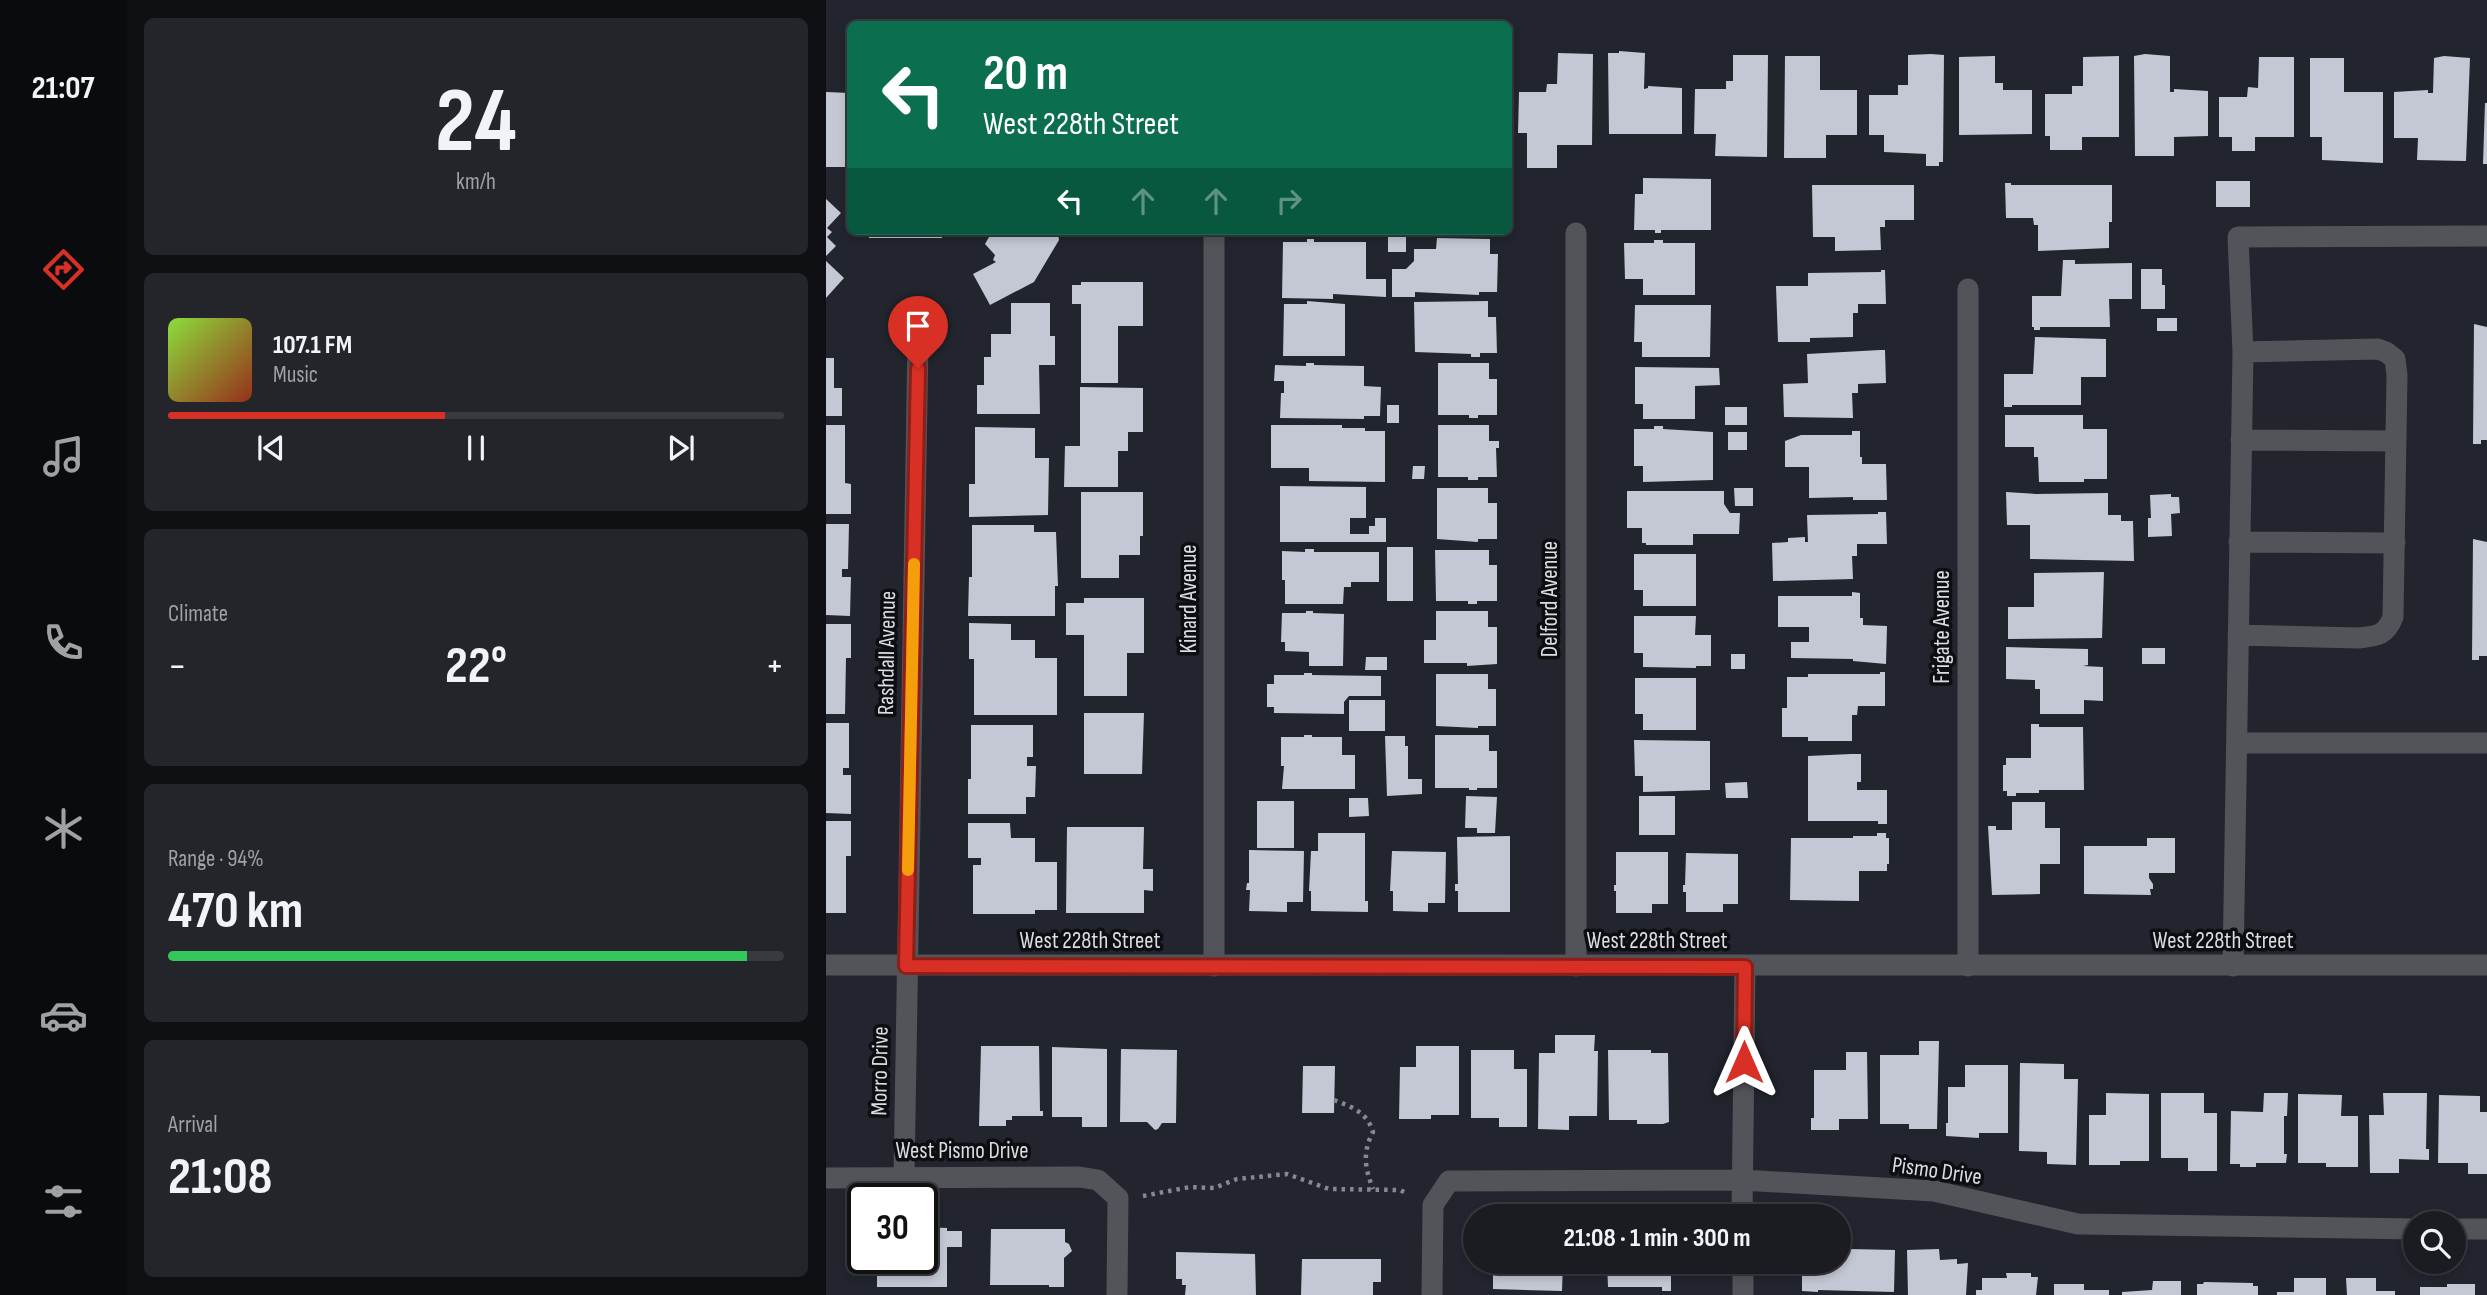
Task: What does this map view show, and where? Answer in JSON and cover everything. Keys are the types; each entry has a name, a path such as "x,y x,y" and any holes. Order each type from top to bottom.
{"street":[{"name":"Delford Avenue","path":"1576,233 1576,966"},
{"name":"Kinard Avenue","path":"1214,235 1214,966"},
{"path":"2233,966 2243,352 2238,236 2487,236"},
{"name":"Frigate Avenue","path":"1968,289 1968,966"},
{"name":"Rashdall Avenue","path":"906,966 918,340"},
{"path":"2238,635 2359,638 2376,636 2388,629 2393,617 2395,543 2395,359 2378,349 2243,352"},
{"path":"2241,440 2396,441"},
{"path":"2239,542 2395,543"},
{"path":"2236,743 2487,743"},
{"name":"West 228th Street","path":"826,965 2487,965"},
{"name":"Morro Drive","path":"904,1176 906,966"},
{"path":"1742,1204 1745,967"},
{"name":"West Pismo Drive","path":"826,1178 1079,1177 1098,1180 1118,1198"},
{"name":"Pismo Drive","path":"1433,1205 1449,1181 1742,1180 1934,1191 2078,1224 2403,1229"},
{"path":"1118,1198 1118,1295"},
{"path":"1432,1295 1433,1205"},
{"path":"2466,1229 2487,1230"},
{"path":"1742,1274 1743,1295"}],"path":[{"path":"1334,1100 1360,1111 1370,1121 1373,1132 1366,1145 1365,1165 1373,1189"},
{"path":"1118,1198 1190,1187 1214,1188 1237,1179 1287,1174 1329,1189 1400,1190 1433,1205"}],"building":[{"path":"1558,53 1593,54 1592,145 1557,145 1557,168 1527,168 1527,133 1518,133 1519,92 1546,92 1547,84 1557,84"},
{"path":"1608,53 1645,53 1644,89 1648,86 1682,88 1682,134 1609,134"},
{"path":"1733,55 1768,55 1767,157 1715,156 1716,134 1694,134 1695,89 1726,89 1726,81 1733,81"},
{"path":"1908,55 1944,55 1943,162 1939,162 1939,166 1926,166 1926,154 1884,152 1884,135 1869,135 1869,95 1898,95 1898,85 1908,85"},
{"path":"1785,56 1820,56 1820,90 1857,90 1857,135 1826,135 1826,158 1784,158"},
{"path":"1995,56 1995,83 2003,83 2003,90 2032,90 2032,134 1959,135 1959,57"},
{"path":"2119,56 2119,137 2082,137 2082,150 2050,150 2050,136 2045,136 2045,94 2072,94 2072,86 2083,86 2083,57"},
{"path":"2134,56 2170,56 2170,92 2174,92 2174,89 2208,91 2208,136 2174,137 2174,156 2135,156"},
{"path":"2259,57 2294,57 2294,137 2255,137 2255,151 2232,151 2232,137 2219,137 2219,97 2247,97 2248,87 2258,88"},
{"path":"2310,58 2344,58 2344,92 2383,92 2383,163 2322,160 2322,137 2310,137"},
{"path":"2434,58 2470,58 2466,161 2417,160 2418,138 2394,138 2394,92 2428,90 2428,93 2433,93"},
{"path":"826,92 847,93 847,167 826,167"},
{"path":"2485,103 2487,164 2483,164"},
{"path":"1643,178 1711,179 1711,230 1661,230 1661,233 1655,233 1655,230 1634,230 1635,194 1643,194"},
{"path":"2216,181 2250,181 2250,207 2216,207"},
{"path":"2005,183 2112,185 2109,248 2038,251 2038,225 2034,225 2033,218 2006,218"},
{"path":"1812,185 1914,185 1914,220 1885,220 1885,227 1880,227 1881,250 1835,251 1835,237 1813,237"},
{"path":"826,199 841,213 827,228 832,232 827,237 836,246 826,256"},
{"path":"869,235 942,235 942,238 869,238"},
{"path":"986,235 1058,235 1059,240 1034,282 990,305 973,274 996,262 993,260 995,255 985,244 989,237"},
{"path":"1388,235 1406,235 1406,252 1388,252"},
{"path":"1437,238 1490,239 1490,254 1498,254 1497,292 1479,292 1479,295 1415,292 1415,297 1392,297 1392,269 1406,269 1414,261 1414,249 1436,249"},
{"path":"1307,239 1314,239 1314,242 1366,242 1366,279 1386,279 1386,297 1333,294 1333,299 1282,298 1283,242 1307,242"},
{"path":"1654,240 1663,240 1663,243 1695,243 1695,295 1643,295 1643,279 1625,279 1624,243 1654,243"},
{"path":"2063,260 2075,260 2075,264 2132,263 2132,299 2109,299 2110,327 2040,327 2040,330 2034,330 2032,296 2061,296"},
{"path":"826,261 844,278 826,298"},
{"path":"2141,269 2162,269 2165,309 2141,309"},
{"path":"1885,270 1886,304 1858,304 1858,313 1853,313 1853,337 1810,338 1810,342 1778,342 1776,286 1808,286 1808,273"},
{"path":"1081,282 1143,282 1143,326 1118,326 1118,383 1081,383 1081,304 1072,304 1072,285 1081,285"},
{"path":"1307,301 1345,304 1345,356 1283,356 1284,304 1307,304"},
{"path":"1488,301 1488,317 1496,317 1497,353 1480,353 1480,357 1471,357 1471,354 1415,352 1414,302"},
{"path":"1011,303 1050,303 1050,336 1055,336 1055,365 1039,365 1040,414 977,414 977,385 984,385 984,357 991,357 991,334 1011,334"},
{"path":"1635,305 1711,305 1710,357 1642,357 1642,342 1634,342"},
{"path":"2157,318 2177,318 2177,331 2157,331"},
{"path":"2474,324 2487,327 2487,440 2481,440 2481,444 2473,444"},
{"path":"2035,337 2106,339 2106,377 2081,377 2081,405 2004,407 2004,374 2033,374"},
{"path":"1885,350 1886,383 1858,384 1858,393 1852,393 1853,418 1784,417 1783,384 1808,383 1807,354"},
{"path":"826,358 834,358 834,388 842,388 842,416 826,416"},
{"path":"1306,363 1364,366 1364,386 1381,387 1380,416 1364,416 1364,419 1280,418 1284,381 1274,381 1275,365 1306,366"},
{"path":"1438,363 1489,363 1489,379 1497,379 1497,415 1469,418 1469,415 1438,415"},
{"path":"1635,367 1719,368 1720,385 1695,386 1695,419 1643,419 1643,404 1635,404"},
{"path":"1080,387 1143,388 1143,432 1128,432 1128,451 1118,451 1118,487 1064,487 1065,446 1080,446"},
{"path":"1387,405 1399,405 1399,423 1387,423"},
{"path":"1725,407 1747,407 1747,425 1725,425"},
{"path":"2005,415 2083,415 2083,429 2107,429 2107,479 2039,482 2038,457 2034,457 2034,447 2005,447"},
{"path":"826,425 845,425 845,483 851,484 851,514 826,514"},
{"path":"1271,425 1342,425 1342,428 1385,431 1385,482 1309,481 1309,468 1271,468"},
{"path":"1438,425 1489,425 1489,441 1499,441 1499,448 1496,448 1497,477 1468,480 1468,477 1438,477"},
{"path":"1654,426 1713,432 1713,480 1643,482 1643,466 1634,466 1634,429 1654,429"},
{"path":"975,427 1035,428 1035,458 1049,458 1048,515 969,517 969,484 975,484"},
{"path":"1852,431 1860,431 1862,464 1886,464 1887,500 1853,500 1853,497 1809,498 1809,467 1785,467 1785,441 1801,435 1852,435"},
{"path":"1728,432 1747,432 1747,450 1728,450"},
{"path":"1413,466 1425,466 1424,479 1412,479"},
{"path":"1280,486 1366,487 1366,518 1350,518 1350,534 1369,534 1369,526 1375,526 1375,518 1386,518 1386,542 1280,542"},
{"path":"1437,488 1488,488 1488,503 1497,503 1497,539 1478,539 1478,542 1437,539"},
{"path":"1734,488 1753,488 1753,506 1735,506"},
{"path":"1627,491 1724,491 1724,504 1730,513 1740,513 1739,534 1693,534 1693,545 1646,545 1642,543 1642,528 1627,528"},
{"path":"1081,492 1143,492 1140,555 1119,555 1119,578 1081,578"},
{"path":"2006,492 2108,493 2108,515 2121,515 2121,521 2133,521 2134,561 2030,559 2030,525 2007,525"},
{"path":"2171,494 2171,497 2179,497 2180,513 2171,514 2172,536 2148,537 2150,495"},
{"path":"1886,512 1887,544 1857,544 1857,556 1852,556 1853,579 1773,581 1772,543 1805,537 1805,542 1808,542 1807,515"},
{"path":"826,524 849,524 848,569 842,569 842,577 851,577 850,616 826,615"},
{"path":"972,525 1034,525 1034,532 1056,532 1058,586 1055,586 1055,616 968,616 969,577 972,577"},
{"path":"2473,539 2487,542 2487,656 2479,656 2479,660 2472,660"},
{"path":"1387,547 1413,547 1413,601 1387,601"},
{"path":"1305,549 1314,549 1314,552 1379,552 1379,582 1351,582 1351,587 1344,587 1343,604 1285,604 1282,551 1305,552"},
{"path":"1435,550 1489,550 1489,565 1497,565 1497,601 1468,604 1468,601 1436,601"},
{"path":"1634,554 1696,554 1696,606 1643,606 1643,590 1634,590"},
{"path":"2104,572 2102,638 2008,639 2008,607 2034,607 2034,573"},
{"path":"1852,592 1860,593 1860,618 1863,618 1863,625 1887,626 1886,664 1853,659 1791,658 1791,642 1809,642 1809,627 1778,627 1778,596 1852,596"},
{"path":"1084,598 1144,598 1144,653 1127,653 1127,696 1084,696 1084,635 1066,635 1066,603 1084,603"},
{"path":"1306,611 1344,614 1343,666 1309,666 1309,652 1285,651 1285,642 1281,642 1282,613"},
{"path":"1436,611 1488,611 1488,627 1497,627 1497,664 1467,666 1467,663 1424,663 1424,640 1436,640"},
{"path":"1634,616 1696,616 1695,635 1711,635 1711,666 1643,667 1643,653 1634,653"},
{"path":"969,623 1011,624 1011,640 1035,640 1035,658 1057,658 1057,715 974,715 974,659 969,659"},
{"path":"826,624 851,624 851,658 846,658 845,714 826,714"},
{"path":"2006,647 2088,649 2088,665 2083,666 2103,667 2103,701 2084,700 2084,714 2040,714 2040,689 2035,689 2035,680 2006,679"},
{"path":"2142,648 2165,648 2165,664 2142,664"},
{"path":"1731,654 1745,654 1745,669 1731,669"},
{"path":"1366,657 1387,657 1387,670 1365,670"},
{"path":"1885,672 1885,706 1858,706 1857,715 1852,715 1852,741 1808,741 1808,737 1782,737 1782,708 1787,708 1787,677"},
{"path":"1304,673 1381,676 1381,696 1349,696 1344,702 1344,714 1274,713 1274,707 1267,707 1267,684 1274,684 1274,675"},
{"path":"1436,674 1488,674 1488,689 1496,689 1496,726 1436,726"},
{"path":"1635,678 1696,678 1696,730 1643,730 1643,714 1635,714"},
{"path":"1349,700 1385,700 1385,731 1349,731"},
{"path":"1084,713 1144,713 1142,774 1084,774"},
{"path":"826,723 849,723 849,768 843,768 843,775 851,775 851,814 826,813"},
{"path":"2031,724 2039,724 2039,727 2083,727 2084,790 2039,790 2039,793 2016,793 2016,796 2007,796 2007,791 2003,791 2003,765 2006,765 2006,758 2031,758"},
{"path":"971,725 1033,725 1033,757 1027,757 1027,766 1036,766 1035,797 1026,797 1026,814 968,814"},
{"path":"1435,735 1489,735 1489,751 1497,751 1497,788 1435,788"},
{"path":"1385,736 1405,736 1405,746 1408,746 1408,779 1422,779 1422,794 1387,796"},
{"path":"1281,737 1342,737 1342,755 1355,755 1355,789 1282,789 1284,766 1281,766"},
{"path":"1634,740 1710,741 1710,790 1643,792 1643,776 1635,776"},
{"path":"1861,754 1861,782 1857,782 1857,790 1887,790 1887,824 1878,824 1878,821 1808,821 1808,756"},
{"path":"1747,782 1748,798 1726,798 1725,783"},
{"path":"1466,796 1497,797 1495,833 1477,833 1477,828 1465,828"},
{"path":"1639,796 1675,796 1675,835 1639,835"},
{"path":"1349,798 1368,798 1369,816 1349,817"},
{"path":"1257,801 1294,801 1294,848 1257,848"},
{"path":"2012,802 2045,802 2045,828 2060,828 2060,864 2040,864 2040,894 1992,895 1988,826 1996,826 1996,830 2012,830"},
{"path":"826,821 851,821 851,856 846,856 846,913 826,913"},
{"path":"968,823 1010,823 1011,838 1035,838 1035,862 1057,862 1057,910 1035,910 1035,914 973,914 973,865 981,865 981,858 968,858"},
{"path":"1067,827 1144,827 1143,869 1153,869 1153,891 1144,890 1144,913 1066,913"},
{"path":"1318,833 1365,833 1365,901 1368,901 1368,912 1311,911 1311,851 1318,851"},
{"path":"1877,833 1886,833 1886,838 1889,838 1889,864 1887,871 1859,871 1859,901 1790,900 1791,838 1853,838 1877,836"},
{"path":"1510,836 1510,912 1458,912 1458,891 1455,891 1455,884 1458,884 1457,837"},
{"path":"2147,838 2175,838 2175,873 2149,873 2153,884 2151,895 2084,894 2084,846 2147,846"},
{"path":"1249,850 1304,851 1303,902 1287,902 1287,912 1249,911 1250,890 1246,890 1249,883"},
{"path":"1392,851 1446,852 1445,903 1428,903 1428,912 1393,911 1393,891 1390,891"},
{"path":"1616,852 1668,852 1668,904 1652,904 1652,913 1616,913"},
{"path":"1686,853 1738,854 1738,904 1723,904 1723,912 1686,912 1686,892 1683,892 1683,885"},
{"path":"1555,1035 1595,1035 1594,1051 1598,1051 1597,1116 1569,1116 1569,1130 1538,1129 1539,1053 1555,1053"},
{"path":"1919,1041 1939,1041 1937,1129 1909,1129 1909,1124 1880,1124 1880,1055 1919,1055"},
{"path":"981,1046 1039,1046 1040,1111 1043,1111 1043,1116 1012,1116 1012,1120 1006,1120 1006,1126 979,1126"},
{"path":"1416,1046 1459,1046 1459,1115 1431,1115 1431,1119 1399,1119 1400,1067 1416,1067"},
{"path":"1052,1047 1107,1049 1107,1127 1082,1127 1082,1117 1052,1117"},
{"path":"1121,1049 1177,1050 1176,1123 1162,1123 1155,1130 1147,1122 1120,1122"},
{"path":"1471,1050 1514,1050 1514,1069 1527,1069 1527,1127 1499,1127 1499,1118 1471,1118"},
{"path":"1608,1050 1651,1050 1651,1053 1668,1053 1669,1122 1637,1124 1637,1120 1609,1120"},
{"path":"1846,1052 1867,1052 1868,1119 1839,1119 1839,1130 1811,1130 1811,1118 1814,1118 1814,1070 1846,1070"},
{"path":"2020,1063 2064,1064 2064,1079 2078,1079 2076,1165 2047,1164 2047,1152 2019,1151"},
{"path":"1965,1065 2008,1065 2008,1133 1979,1133 1979,1138 1946,1136 1948,1087 1965,1087"},
{"path":"1303,1066 1335,1066 1334,1113 1302,1113"},
{"path":"2106,1093 2149,1094 2149,1161 2089,1165 2089,1115 2106,1115"},
{"path":"2161,1093 2204,1093 2204,1113 2217,1113 2217,1171 2188,1171 2188,1158 2161,1158"},
{"path":"2264,1093 2288,1093 2287,1116 2284,1116 2286,1163 2256,1163 2256,1167 2230,1164 2231,1111 2263,1112"},
{"path":"2383,1093 2427,1093 2426,1149 2429,1149 2429,1160 2399,1159 2399,1173 2370,1173 2369,1115 2384,1115"},
{"path":"2298,1094 2342,1095 2341,1116 2358,1116 2358,1167 2326,1167 2326,1163 2298,1163"},
{"path":"2439,1095 2480,1096 2480,1112 2487,1112 2487,1174 2468,1174 2468,1163 2438,1163"},
{"path":"938,1228 962,1231 962,1247 947,1247 947,1287 877,1287 877,1274 938,1274"},
{"path":"991,1229 1065,1229 1065,1242 1072,1251 1064,1258 1064,1287 990,1285"},
{"path":"1851,1249 1895,1250 1894,1292 1802,1291 1802,1274 1851,1274"},
{"path":"1939,1249 1940,1260 1957,1259 1957,1264 1968,1263 1966,1295 1908,1295 1907,1250"},
{"path":"1176,1252 1255,1254 1256,1295 1185,1295 1186,1285 1182,1285 1182,1279 1176,1279"},
{"path":"1302,1259 1381,1259 1381,1282 1373,1282 1373,1295 1301,1295"},
{"path":"2006,1273 2031,1273 2031,1277 2038,1277 2036,1295 1976,1295 1976,1290 1982,1290 1982,1278 2007,1278"},
{"path":"1493,1274 1563,1274 1562,1291 1493,1289"},
{"path":"1607,1274 1671,1274 1671,1291 1662,1291 1662,1287 1608,1287"},
{"path":"2294,1278 2326,1278 2326,1295 2277,1295 2277,1292 2294,1292"},
{"path":"2346,1278 2376,1278 2376,1291 2395,1291 2395,1295 2347,1295"},
{"path":"2153,1281 2181,1281 2181,1295 2122,1295 2122,1292 2152,1290"},
{"path":"2253,1283 2253,1286 2258,1286 2258,1295 2197,1295 2197,1284"},
{"path":"2054,1284 2084,1284 2084,1290 2109,1290 2109,1295 2054,1295"},
{"path":"2447,1284 2475,1284 2475,1295 2420,1295 2420,1287 2447,1287"}],"slow traffic":[{"path":"908,870 914,564"}],"route":[{"path":"918,368 906,966 1745,967 1744,1062"}]}
